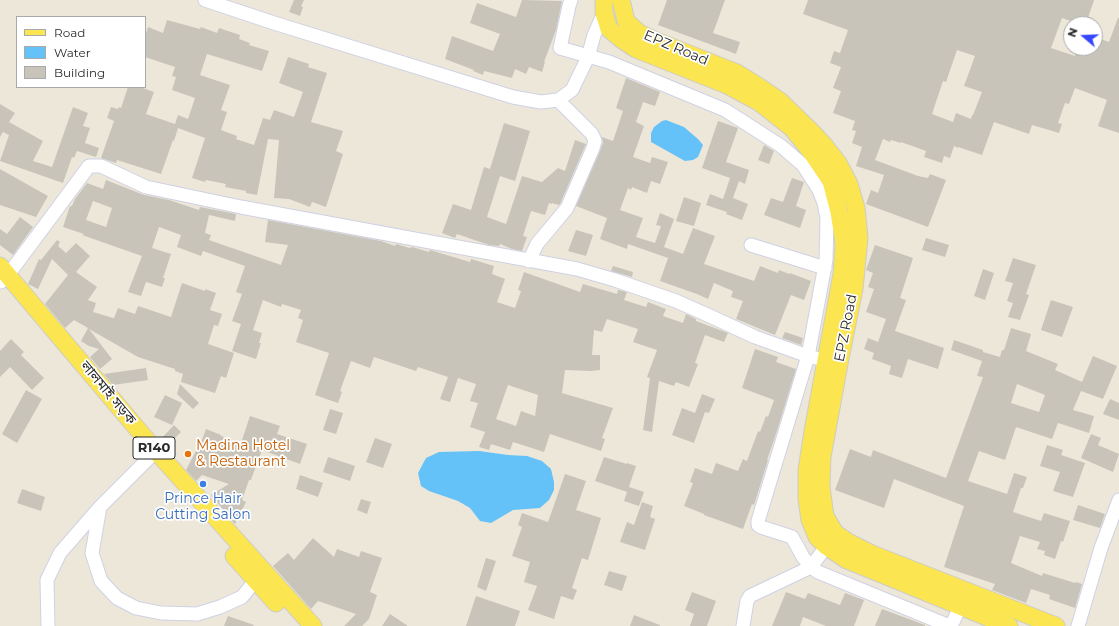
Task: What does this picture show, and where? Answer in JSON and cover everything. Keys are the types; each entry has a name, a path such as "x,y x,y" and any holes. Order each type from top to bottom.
{"main road":[{"name":"EPZ Road","path":"621,0 626,21 639,33 737,73 758,86 780,101 800,119 838,163 849,184 856,208 859,238 854,289 832,362"},
{"name":"EPZ Road","path":"604,6 609,29 636,49 726,85 759,102 792,128 812,153 831,181 839,212 844,243 822,457 821,487 830,540 847,560 960,607 1010,620 1056,626"},
{"name":"লালমাই সড়ক","path":"2,276 152,454 255,581 299,626"},
{"name":"লালমাই সড়ক","path":"152,454 313,626"},
{"name":"EPZ Road","path":"830,540 848,542 1010,620"}],"street":[{"path":"205,0 220,2 274,23 513,97 541,102 558,100 572,90 588,57 604,6"},
{"path":"571,0 560,47 562,49 609,62 725,110 781,146 803,166 819,190 824,203 827,218 825,268 808,356 758,523 761,527 792,537 811,567 818,572 947,625 952,624 960,607"},
{"path":"529,261 537,244 567,208 595,141 592,134 558,100"},
{"path":"2,276 89,166 101,166 153,189 256,210 424,240 577,270 615,280 676,302 755,337 808,356 832,362"},
{"path":"751,245 825,268"},
{"path":"48,626 46,580 60,553 100,507 152,454"},
{"path":"1078,626 1101,548 1119,500"},
{"path":"100,507 92,553 101,581 116,598 136,608 161,613 197,614 220,607 242,597 255,581"},
{"path":"742,626 747,601 750,596 811,567 830,540"}],"water":[{"path":"666,120 684,127 698,139 703,145 698,157 693,160 685,161 651,142 651,133 654,127"},
{"path":"479,451 527,456 542,461 551,469 554,482 554,490 549,500 540,508 513,510 491,523 480,521 470,508 458,501 429,491 421,486 418,473 426,458 439,452"}],"building":[{"path":"294,0 304,0 301,6 303,7 300,16 289,12"},
{"path":"522,0 562,1 556,30 544,62 542,72 529,67 526,74 515,69 512,78 484,71 483,75 445,59 452,36 493,51 500,34 470,23 477,3 516,17"},
{"path":"667,0 725,0 713,33 740,42 736,54 658,25"},
{"path":"808,0 1094,0 1089,16 1063,16 1051,48 1063,52 1063,56 1103,56 1103,40 1109,42 1119,18 1119,133 1098,126 1107,100 1075,88 1069,104 1065,103 1058,123 1062,124 1059,133 1032,125 1029,134 994,122 982,155 954,146 950,158 944,156 942,163 924,157 926,151 901,142 891,140 890,142 883,139 875,160 918,176 928,178 930,174 946,180 928,227 866,204 871,190 878,193 884,175 856,166 862,147 852,143 856,131 852,130 855,121 833,113 841,91 833,88 841,67 830,63 834,51 840,53 848,30 803,14","holes":["957,50 975,56 964,86 982,92 971,119 956,113 953,122 932,114 943,81 946,82"]},
{"path":"167,20 200,29 201,27 217,33 219,28 240,35 239,39 250,43 249,45 269,51 262,71 207,54 200,75 230,85 221,110 227,112 221,130 237,136 236,139 254,145 263,118 270,120 274,110 294,117 303,92 279,83 288,57 309,64 308,67 327,73 311,122 343,131 336,151 343,154 326,207 312,202 310,207 289,199 274,198 279,140 268,139 257,195 246,193 246,191 225,187 226,184 206,180 205,182 192,178 205,138 178,128 161,174 117,160 116,163 101,158 114,121 107,118 111,107 118,109 119,107 121,108 128,88 143,88 154,92 146,114 175,124 178,115 188,119 195,98 172,90 176,77 172,76 175,67 146,57 146,33 148,27 163,33"},
{"path":"626,78 660,92 655,106 643,102 636,122 644,126 633,157 650,163 652,157 668,162 660,184 651,181 647,193 632,187 631,190 628,188 620,210 643,218 636,237 655,243 661,226 656,225 660,213 674,219 664,247 683,254 693,228 715,236 704,264 754,281 760,266 778,273 779,270 789,274 790,273 811,281 804,300 791,295 775,335 736,319 743,301 731,297 733,291 714,283 708,299 660,281 668,258 628,244 627,249 600,239 607,218 576,206 600,151 603,143 602,137 613,141 623,111 616,108"},
{"path":"0,104 15,113 9,122 43,141 33,161 52,167 73,107 88,113 83,126 90,128 85,143 99,148 96,157 77,151 74,158 72,157 63,183 0,161 9,135 3,132 0,137"},
{"path":"718,121 738,128 726,162 749,170 745,184 739,181 733,198 748,204 742,220 726,214 727,212 706,205 710,194 723,199 730,178 702,168"},
{"path":"504,123 530,131 515,181 500,176 487,217 506,224 522,176 542,182 558,168 565,171 575,140 586,144 560,204 549,203 545,215 531,211 523,236 527,237 522,251 500,244 499,246 489,245 457,234 455,238 442,233 453,204 471,210 484,167 490,169"},
{"path":"764,145 774,151 769,164 758,160"},
{"path":"0,169 48,196 36,217 0,205"},
{"path":"792,178 804,182 796,206 806,210 800,228 764,215 771,198 783,202"},
{"path":"106,180 144,195 169,200 199,210 200,207 236,214 235,221 209,215 205,233 211,235 209,240 281,265 288,245 265,242 268,220 381,241 395,246 396,244 429,252 430,250 470,262 471,259 494,266 492,274 505,279 497,302 515,308 521,291 518,290 524,272 580,292 583,284 617,294 618,290 627,292 624,300 646,307 648,302 666,309 663,316 683,323 686,314 696,319 696,321 728,333 724,342 705,335 695,363 698,364 689,387 676,382 674,386 659,381 652,432 643,430 650,378 647,377 657,350 633,342 638,329 607,319 602,332 594,330 592,355 600,355 600,370 565,370 562,393 613,408 602,438 605,439 601,451 550,434 544,452 513,442 510,450 491,444 489,450 479,447 485,432 470,427 478,403 470,401 476,384 458,378 450,402 440,399 448,377 418,367 416,371 374,357 370,368 351,361 340,391 342,392 338,403 315,395 329,353 296,342 303,320 298,318 301,310 282,304 281,307 263,300 253,330 262,333 259,343 261,343 256,359 232,351 241,324 232,321 242,294 236,292 245,266 203,251 201,256 177,247 181,235 159,227 152,248 171,254 163,278 165,278 162,287 146,282 141,296 128,292 142,256 63,227 70,206 72,206 75,199 87,183 103,189","holes":["93,201 112,208 106,227 86,220","508,385 538,395 535,416 521,411 516,426 496,419"]},
{"path":"684,197 701,203 694,226 676,221"},
{"path":"20,217 33,227 13,255 0,245 0,229 7,234"},
{"path":"576,230 593,235 586,256 568,251"},
{"path":"926,238 949,245 945,257 922,250"},
{"path":"57,240 60,242 58,246 66,253 76,243 90,256 76,272 97,287 88,300 96,303 93,312 114,318 118,308 135,314 138,306 171,317 182,283 216,293 210,310 222,314 218,326 214,325 208,344 234,353 226,378 221,376 215,393 181,382 183,374 175,371 175,369 138,357 89,329 112,359 100,369 90,357 99,349 89,346 81,341 88,328 74,320 65,328 45,304 68,275 52,259 38,289 28,284 39,259 41,260"},
{"path":"875,245 913,258 900,298 906,300 895,331 944,348 938,369 908,359 902,378 889,374 891,366 872,359 874,353 864,349 868,338 878,342 886,319 866,312 874,289 868,287 873,273 866,270"},
{"path":"1013,258 1036,265 1026,294 1029,295 1020,320 1008,317 1013,303 1007,301 1013,283 1005,281"},
{"path":"613,266 633,272 632,277 611,271"},
{"path":"983,269 994,273 985,300 974,296"},
{"path":"1051,300 1073,307 1062,337 1041,330"},
{"path":"1011,328 1031,334 1026,351 1058,364 1055,370 1082,382 1093,356 1117,366 1103,399 1081,391 1073,410 1094,416 1089,433 1058,423 1052,439 1016,427 1005,460 979,451 968,481 1007,494 1014,473 1027,477 1023,488 1021,488 1013,512 1041,521 1044,513 1070,521 1055,559 1044,555 1045,551 1037,549 1040,542 1020,536 1011,563 1042,576 1043,573 1082,584 1075,608 1049,599 1050,595 1031,589 1026,603 992,590 995,584 944,567 964,506 894,479 884,508 835,490 850,449 871,457 873,450 946,478 983,377 977,376 982,361 951,350 954,340 983,350 983,352 1000,357 1002,350 1004,350","holes":["1017,384 1045,395 1039,412 1011,403"]},
{"path":"785,332 803,338 801,345 782,338"},
{"path":"11,339 24,352 21,355 44,378 32,390 10,367 0,377 0,351"},
{"path":"755,349 778,357 776,362 796,369 754,505 752,504 743,529 684,506 693,483 690,482 695,468 712,474 716,463 738,471 743,459 747,461 758,431 760,432 766,416 768,417 774,400 742,388"},
{"path":"146,368 148,380 113,385 104,374"},
{"path":"180,384 199,403 193,409 177,394"},
{"path":"26,390 42,399 17,443 2,434"},
{"path":"702,394 715,399 709,413 705,412 694,443 672,435 682,408 695,413"},
{"path":"165,395 182,403 172,425 154,417"},
{"path":"1110,399 1119,403 1119,420 1103,414"},
{"path":"330,409 343,413 336,434 323,430"},
{"path":"250,416 280,426 277,434 307,444 300,464 262,450 242,500 246,502 235,524 211,495 229,484 202,475 196,481 186,470 198,447 199,448 206,429 241,443"},
{"path":"174,425 181,432 166,447 160,440"},
{"path":"1091,434 1101,438 1098,445 1119,454 1113,472 1081,458"},
{"path":"375,438 392,444 383,468 366,462"},
{"path":"1047,445 1063,450 1061,455 1085,463 1073,497 1053,491 1060,472 1040,466"},
{"path":"328,457 355,466 350,481 323,472"},
{"path":"604,457 636,466 629,487 644,492 639,506 624,501 627,492 595,481"},
{"path":"565,474 586,481 576,510 601,518 588,560 582,558 572,588 577,590 573,600 561,596 554,619 528,610 537,586 524,582 530,562 512,556 522,527 518,525 522,513 548,522"},
{"path":"300,475 323,483 318,497 296,489"},
{"path":"22,489 45,497 41,511 17,503"},
{"path":"361,499 371,502 367,514 357,510"},
{"path":"642,502 653,506 650,517 655,519 645,550 620,542 627,522 634,525"},
{"path":"1078,505 1105,514 1100,528 1073,520"},
{"path":"313,538 334,557 337,549 359,557 361,551 382,558 370,592 377,595 369,619 362,626 344,626 356,614 318,601 311,609 273,566 288,553 294,560"},
{"path":"486,558 496,561 486,591 477,587"},
{"path":"609,571 627,576 622,591 604,585"},
{"path":"692,592 716,601 707,626 690,626 694,614 685,610"},
{"path":"786,592 805,599 808,593 840,605 845,593 864,600 854,626 826,626 803,617 800,626 772,626"},
{"path":"476,596 520,611 515,626 466,626"},
{"path":"882,609 925,625 925,626 875,626"},
{"path":"390,614 408,626 382,626"},
{"path":"634,615 660,625 660,626 630,626"},
{"path":"228,616 254,625 224,626"}],"place":[{"name":"Madina Hotel & Restaurant","path":"188,454"},
{"name":"Prince Hair Cutting Salon","path":"203,484"}]}
